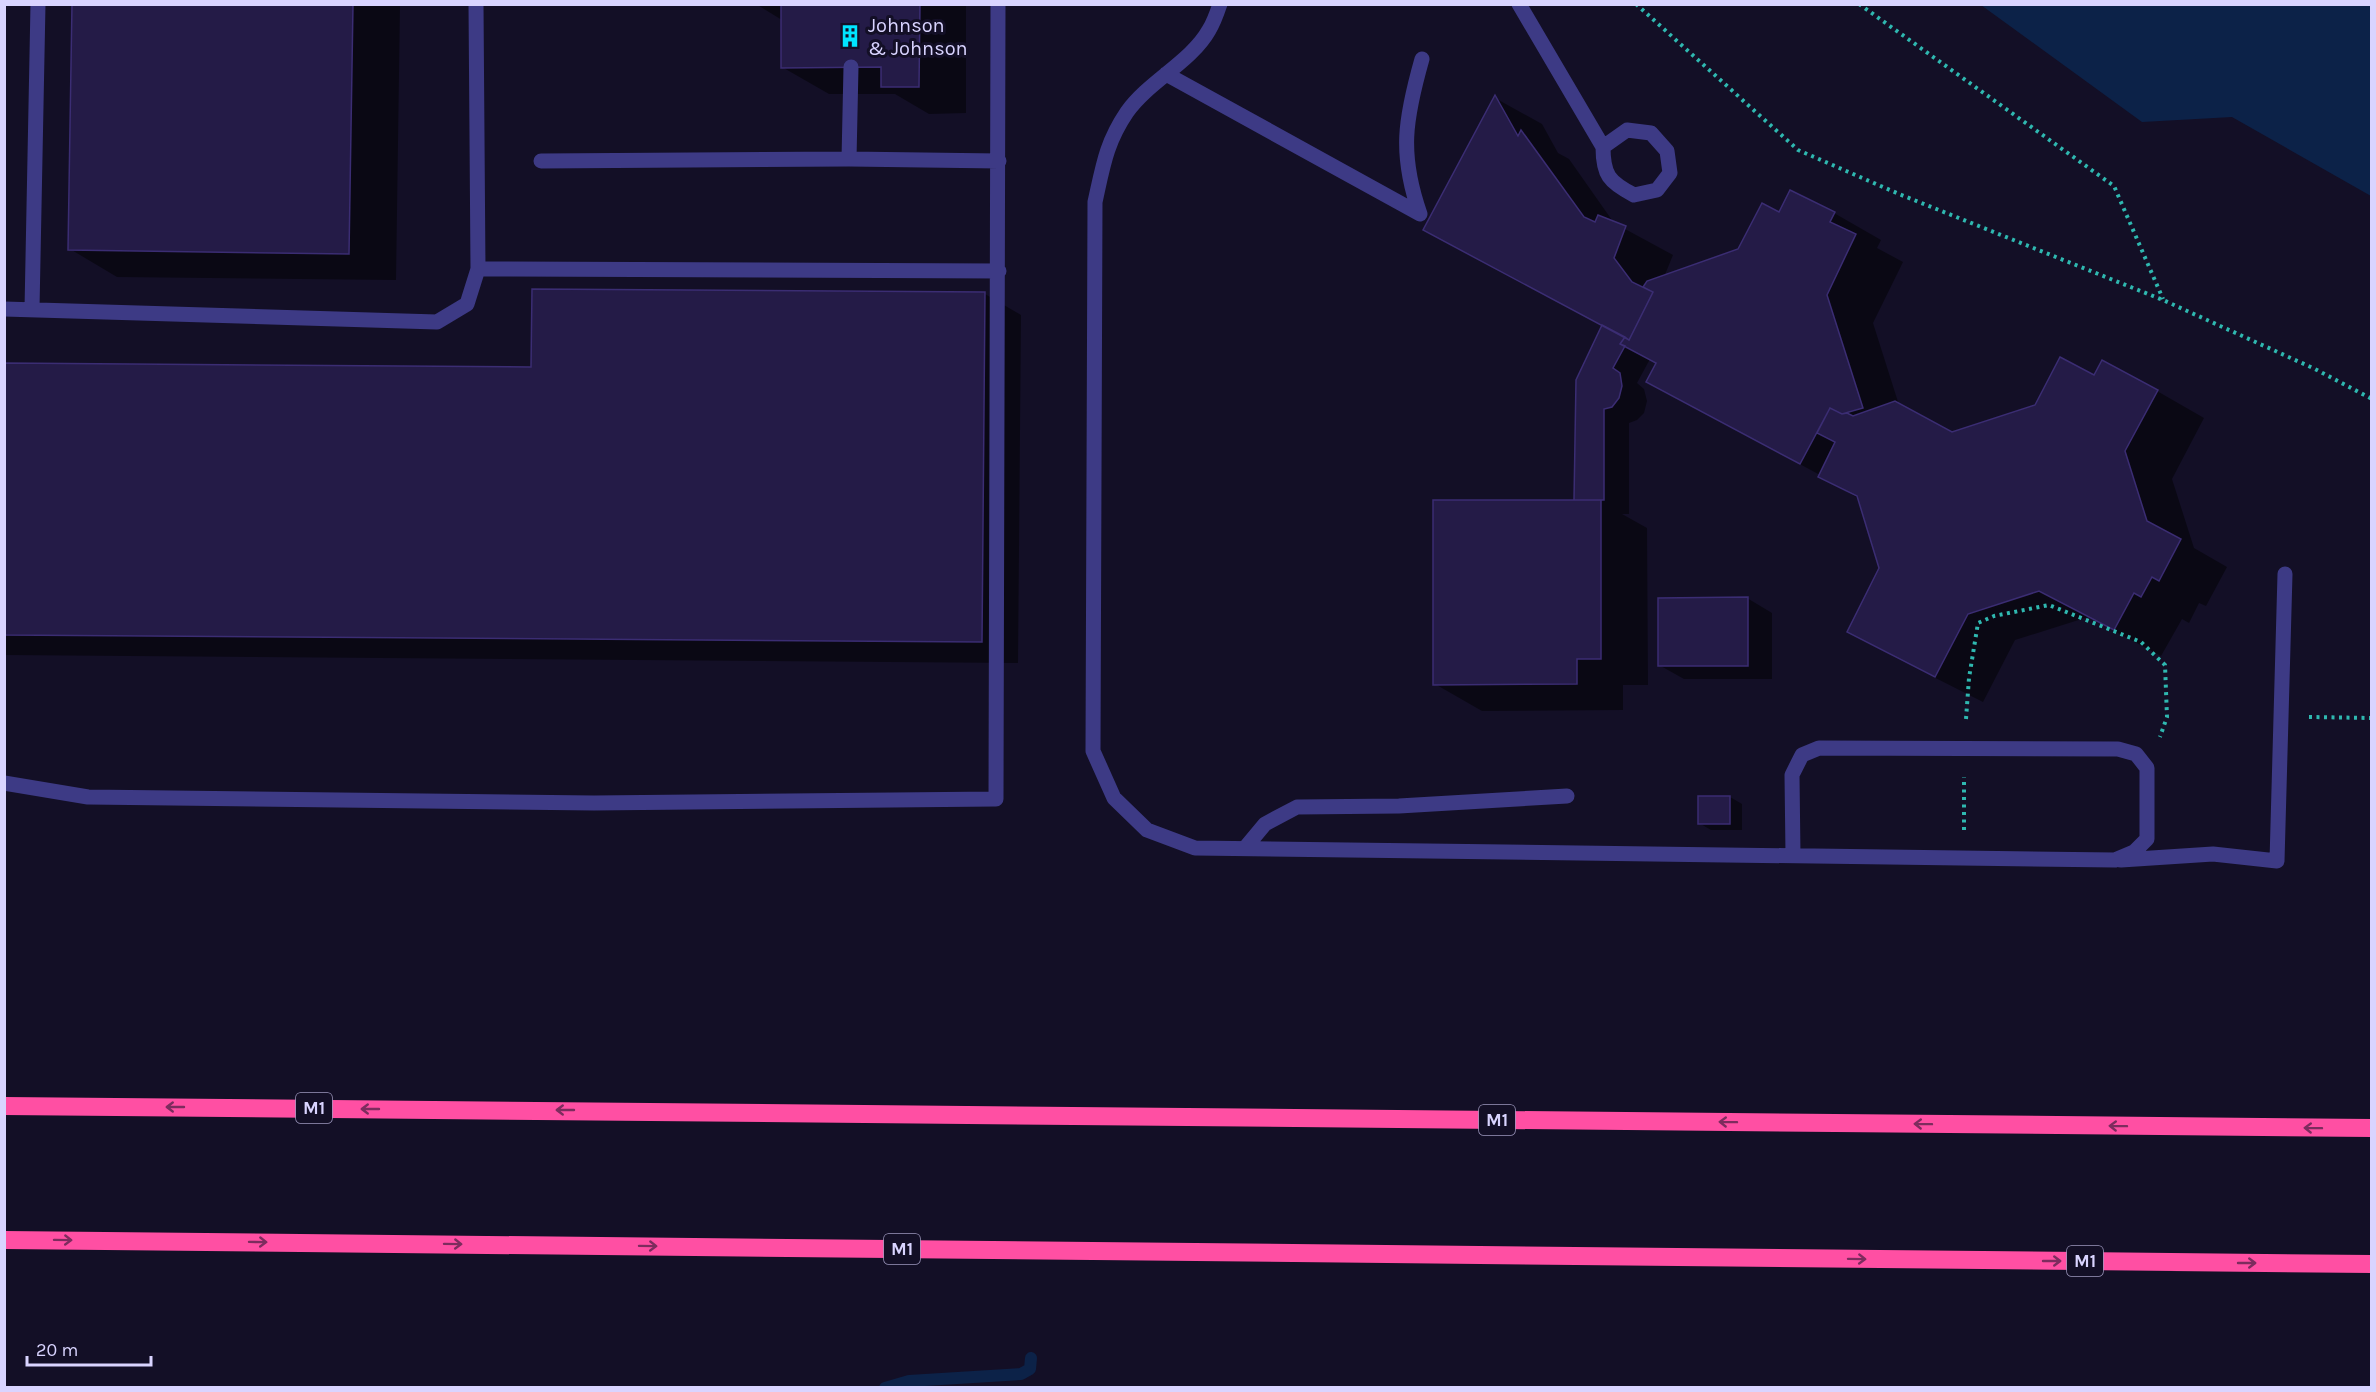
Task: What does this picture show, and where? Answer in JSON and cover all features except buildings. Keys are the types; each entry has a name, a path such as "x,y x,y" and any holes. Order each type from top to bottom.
{"highway":[{"name":"M1","path":"4,1106 2372,1128"},
{"name":"M1","path":"4,1239 2372,1264"}],"street":[{"path":"32,309 38,4"},
{"path":"4,309 437,322 467,304 478,269 476,4"},
{"path":"4,783 88,797 594,803 996,799 998,4"},
{"path":"1220,4 1209,31 1183,59 1148,88 1128,111 1106,150 1095,202 1093,751 1114,798 1147,830 1195,848 2115,860 2213,854 2277,861 2285,574"},
{"path":"1520,4 1603,147 1603,161 1612,184 1634,195 1657,190 1670,173 1667,151 1651,133 1627,130 1603,147"},
{"path":"1166,74 1420,214 1410,187 1405,139 1412,95 1422,59"},
{"path":"849,159 851,67"},
{"path":"541,161 849,159 999,162"},
{"path":"478,269 999,271"},
{"path":"1793,855 1792,775 1802,755 1820,748 2118,748 2136,754 2147,768 2147,839 2134,852 2115,860"},
{"path":"1245,848 1265,824 1297,807 1399,806 1567,796"}],"path":[{"path":"1636,4 1798,150 1899,194 2163,300 2315,369 2372,399"},
{"path":"1859,4 2114,186 2163,300"},
{"path":"1978,623 1994,616 2049,605 2141,642 2165,665 2168,717 2147,768"},
{"path":"2281,716 2372,718"}],"water":[{"path":"1981,5 2371,5 2371,196 2232,117 2142,122"}],"waterway":[{"path":"885,1388 909,1381 1021,1374 1030,1369 1031,1358"}],"place":[{"name":"Johnson & Johnson","path":"850,36"}]}
